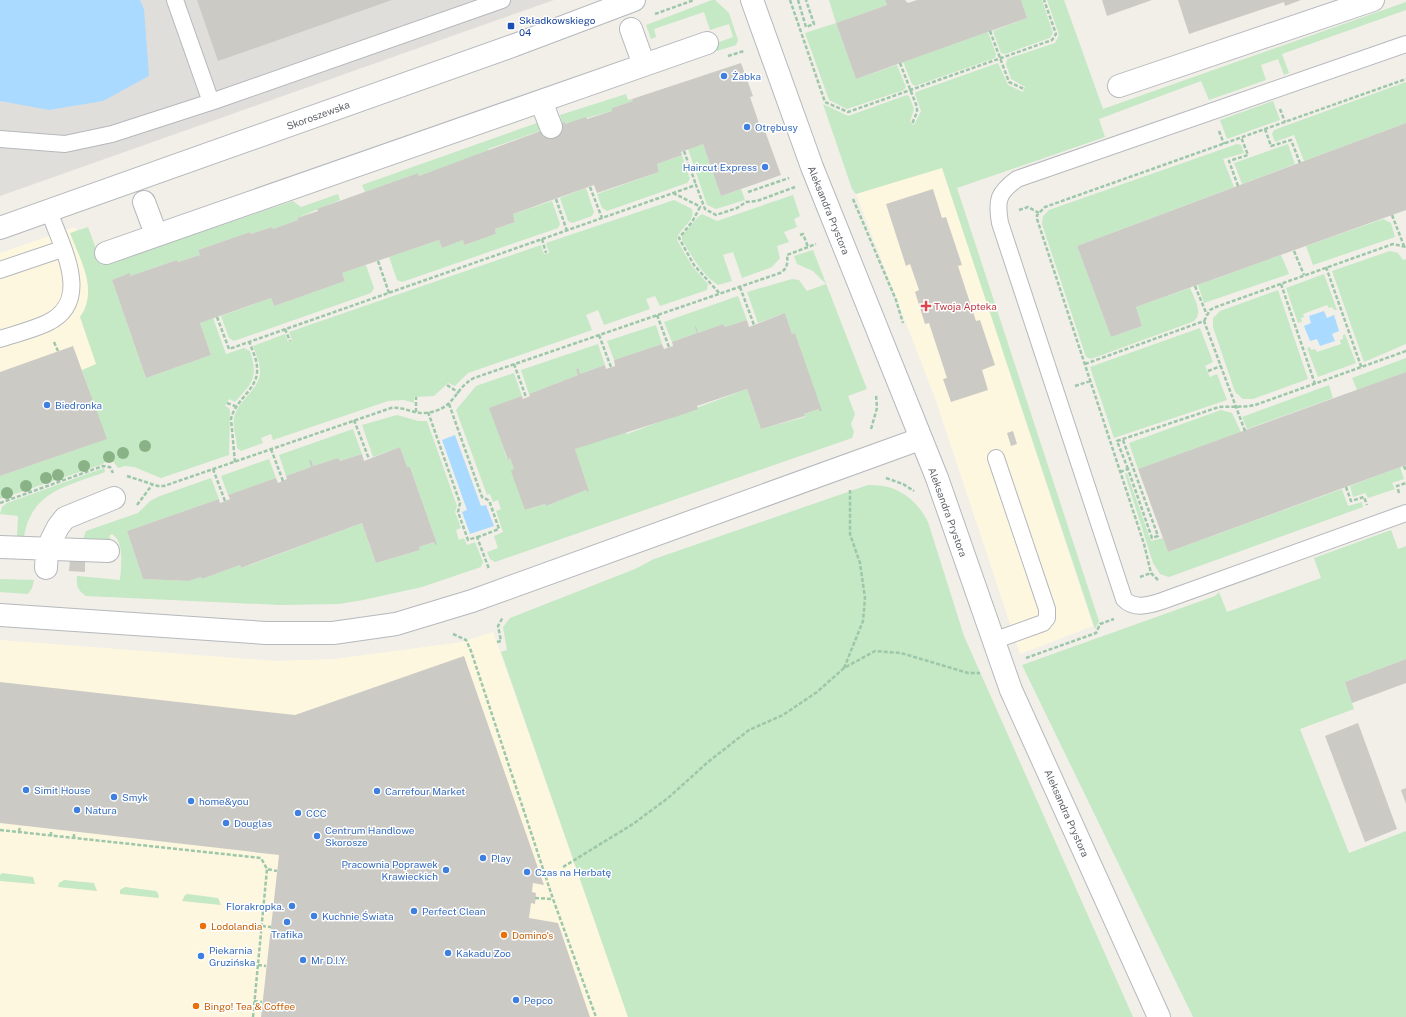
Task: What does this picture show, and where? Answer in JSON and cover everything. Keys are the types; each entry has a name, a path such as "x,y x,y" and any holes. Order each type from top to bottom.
{"street":[{"name":"Aleksandra Prystora","path":"752,0 812,167 951,516 1011,690 1159,1017"},
{"path":"1119,86 1373,0"},
{"name":"Skoroszewska","path":"0,228 628,2"},
{"path":"630,29 644,66"},
{"path":"106,253 156,234 707,43"},
{"path":"541,101 551,127"},
{"path":"144,202 156,234"},
{"path":"0,615 266,633 333,633 396,624 472,601 920,439"},
{"path":"47,558 58,526 65,518 114,488"},
{"path":"0,547 47,558 108,551"}],"lane":[{"path":"175,0 211,102"},
{"path":"0,139 66,144 112,134 211,102 502,0"},
{"path":"628,2 630,29"},
{"path":"1406,44 1026,175 1009,185 999,197 997,204 1000,223 1056,395 1124,599 1127,602 1141,606 1162,602 1406,513"},
{"path":"136,180 144,202"},
{"path":"0,339 47,323 60,314 67,306 71,298 72,288 70,272 49,211"},
{"path":"0,270 62,249"},
{"path":"993,641 1042,623 1047,618 1047,609 996,458"}],"path":[{"path":"790,0 825,102 848,112 1052,40 1056,34 1044,0"},
{"path":"798,0 806,27 814,24 806,0"},
{"path":"990,31 1009,82 1024,89"},
{"path":"900,63 911,90 917,112 912,124"},
{"path":"1160,580 1151,573 1144,544 1037,219 1040,211 1052,205 1406,79"},
{"path":"1265,129 1271,146 1291,140 1300,162"},
{"path":"1238,186 1229,161 1248,155 1241,138"},
{"path":"684,151 705,209"},
{"path":"748,192 793,176"},
{"path":"217,317 229,349 696,185"},
{"path":"673,194 716,215 737,208 746,202 757,201 797,186"},
{"path":"590,187 602,218"},
{"path":"556,199 567,231"},
{"path":"700,207 692,222 679,238 694,265 720,294"},
{"path":"1392,215 1405,247"},
{"path":"800,234 803,234 808,247"},
{"path":"542,239 546,254"},
{"path":"1084,364 1204,321 1207,315 1216,307 1393,244 1405,247"},
{"path":"122,476 131,477 158,486 234,462 391,408 402,408 416,412 428,412 441,409 449,404 469,380 780,273 785,270 787,265 787,255 812,246"},
{"path":"1294,251 1304,275"},
{"path":"378,261 389,293"},
{"path":"1326,267 1362,369"},
{"path":"1280,284 1315,384"},
{"path":"1196,286 1207,315"},
{"path":"740,287 754,325"},
{"path":"657,315 669,347"},
{"path":"1204,321 1245,431"},
{"path":"285,329 290,341"},
{"path":"599,335 611,367"},
{"path":"234,462 231,419 235,406 256,380 257,367 249,342"},
{"path":"1123,440 1158,536 1152,538 1117,441 1219,407 1248,407 1362,369 1406,351"},
{"path":"514,364 526,397"},
{"path":"1208,371 1221,366"},
{"path":"447,385 459,393"},
{"path":"416,397 416,412"},
{"path":"227,403 235,406"},
{"path":"428,412 460,503 458,512 468,540 499,529 490,503 482,497 449,404"},
{"path":"354,420 369,460"},
{"path":"271,449 282,481"},
{"path":"0,504 103,466 110,467 114,488"},
{"path":"1404,466 1406,471"},
{"path":"213,469 225,501"},
{"path":"1120,472 1128,469"},
{"path":"882,478 896,481 916,492"},
{"path":"1398,488 1397,486 1406,482"},
{"path":"844,668 863,621 865,598 860,563 850,534 850,484"},
{"path":"1346,487 1351,501 1364,497 1365,500"},
{"path":"477,537 490,570"},
{"path":"483,572 497,567"},
{"path":"497,642 501,641 498,626 504,615"},
{"path":"1025,658 1096,633 1100,624 1118,618"},
{"path":"449,634 462,637 466,640 472,651 553,899 596,1017"},
{"path":"563,867 634,824 668,798 708,762 749,730 783,715 817,692 844,668 875,651 901,653 968,673 985,673"},
{"path":"20,826 20,832"},
{"path":"0,830 261,858 267,869 253,1017"},
{"path":"51,836 52,830"},
{"path":"74,832 74,838"},
{"path":"140,840 140,845"},
{"path":"191,851 192,845"},
{"path":"220,849 220,854"},
{"path":"539,870 543,868"},
{"path":"267,869 277,870"},
{"path":"535,898 553,899"},
{"path":"262,926 271,927"},
{"path":"258,965 266,966"},
{"path":"254,1001 262,1002"}],"shaded area":[{"path":"0,0 554,0 0,196"},
{"path":"942,167 1093,626 1020,654 935,398 856,194"},
{"path":"75,227 149,441 0,493 0,253"},
{"name":"Centrum Handlowe Skorosze","path":"493,632 628,1017 0,1017 0,640 276,661 335,659 462,642"}],"green space":[{"path":"715,0 729,13 738,40 736,45 717,51 714,44 733,37 729,24 710,30 704,12 654,29 656,37 651,39 646,25"},
{"path":"829,0 885,0 887,5 836,23"},
{"path":"1021,0 1042,0 1053,33 1050,38 1005,54 1001,53 993,31 1027,18"},
{"path":"1047,0 1064,0 1103,109 1406,2 1406,10 1282,54 1289,73 1284,75 1278,59 1261,65 1266,80 1209,100 1201,81 1099,119 1105,137 957,188 1099,621 1095,629 942,168 856,194 852,189 823,104 848,116 907,95 909,96 914,109 910,122 914,125 921,111 915,94 916,92 998,63 1008,85 1023,92 1025,87 1011,79 1006,64 1007,59 1055,43 1059,35"},
{"path":"836,23 856,79 897,65 906,87 904,90 847,109 829,100 805,33"},
{"path":"988,32 996,54 995,58 915,86 912,84 903,62"},
{"path":"1406,82 1406,123 1304,161 1294,135 1275,142 1272,134 1274,130"},
{"path":"626,94 628,100 632,99 633,101 612,108 612,111 565,124 564,122 562,123 560,115"},
{"path":"1273,101 1280,120 1227,139 1220,120"},
{"path":"537,123 540,131 488,149 489,151 419,176 418,173 365,192 362,185"},
{"path":"703,144 721,196 741,189 745,200 716,209 707,205 688,149"},
{"path":"1237,144 1241,145 1244,153 1223,159 1234,187 1077,246 1111,337 1142,326 1136,307 1190,288 1196,301 1198,311 1196,319 1192,322 1091,359 1086,357 1042,224 1043,216 1049,210"},
{"path":"1288,144 1295,164 1242,184 1234,163"},
{"path":"682,155 690,179 687,183 607,211 602,208 597,194 659,172 657,164"},
{"path":"586,188 594,212 592,216 572,223 568,221 560,198"},
{"path":"338,194 340,200 297,218 298,220 273,229 272,227 251,234 250,232 198,250 200,255 178,262 177,260 130,276 129,274 112,280 146,378 211,355 200,323 213,318 226,354 244,348 250,351 253,360 254,374 250,385 235,402 229,399 225,406 229,408 230,412 229,455 161,478 134,467 125,466 118,468 113,461 107,460 103,464 0,499 0,476 106,439 82,370 96,364 80,317 88,296 86,275 70,233 88,227 102,265 293,201 301,207"},
{"path":"793,195 800,216 794,219 797,227 784,232 789,242 777,246 780,258 772,267 742,278 733,252 723,255 732,281 718,285 702,271 682,240 682,236 702,214 717,221"},
{"path":"674,200 692,209 693,214 680,232 677,240 692,266 708,284 707,290 660,306 655,296 646,299 650,309 604,325 598,310 586,315 592,330 468,373 455,386 448,383 434,396 414,397 414,403 404,400 388,401 273,440 271,434 261,438 263,443 241,451 237,448 234,427 235,414 239,406 256,385 260,374 259,362 253,346 285,334 288,342 292,340 289,332 541,245 544,254 549,253 546,243"},
{"path":"552,201 560,224 558,228 402,282 397,280 389,257 439,240 442,248 463,240 464,245 496,234 495,229 515,222 513,214"},
{"path":"1383,219 1391,223 1395,237 1313,265 1306,246"},
{"path":"813,250 867,389 848,396 855,414 851,424 854,432 852,438 495,562 490,559 487,552 498,548 494,536 503,532 496,511 501,509 498,500 493,502 490,494 487,495 456,410 476,386 514,373 522,396 490,408 507,459 510,458 514,469 512,471 526,510 545,504 546,506 586,490 587,492 589,491 575,449 625,431 627,434 747,389 761,429 805,417 804,414 819,409 819,411 821,411 795,333 792,334 785,313 758,323 747,292 792,279 799,280 807,291 826,284 813,271 797,264 794,256"},
{"path":"1390,251 1398,253 1403,260 1406,259 1406,344 1364,362 1332,271"},
{"path":"1281,255 1289,274 1204,303 1198,285"},
{"path":"366,265 374,288 371,293 234,341 229,338 221,316 271,298 274,306 345,281 342,273"},
{"path":"1324,274 1337,310 1334,310 1332,307 1329,308 1327,305 1303,314 1304,317 1301,318 1302,322 1298,323 1286,288"},
{"path":"1278,290 1308,379 1253,399 1243,399 1235,392 1213,327 1213,318 1220,311"},
{"path":"738,296 747,320 725,327 723,324 698,333 696,327 697,333 672,342 664,322"},
{"path":"656,325 662,344 614,360 607,341"},
{"path":"1200,328 1213,362 1205,366 1210,377 1217,374 1227,400 1114,438 1090,367"},
{"path":"1345,334 1356,363 1318,377 1307,348 1310,347 1311,350 1315,349 1317,352 1341,344 1340,340 1343,339 1343,335"},
{"path":"598,344 605,365 580,374 577,368 578,375 529,394 521,370"},
{"path":"1406,358 1406,372 1357,390 1352,378"},
{"path":"1329,385 1333,398 1247,429 1242,417"},
{"path":"1221,410 1232,413 1241,432 1138,469 1129,443"},
{"path":"397,415 418,421 427,421 457,506 455,512 461,528 456,530 459,540 464,538 467,545 475,542 483,562 481,567 422,587 339,604 280,605 86,596 78,588 77,576 120,580 121,549 116,538 112,534 109,536 111,540 83,539 86,531 138,513 150,501 160,496 211,478 219,499 127,531 143,579 189,581 201,577 202,579 240,565 241,568 253,564 362,523 376,563 420,550 419,547 434,542 437,544 410,467 407,467 400,447 373,457 362,425"},
{"path":"353,429 362,454 340,461 338,458 313,466 309,461 311,467 286,476 279,455"},
{"path":"269,459 276,478 228,495 221,476"},
{"path":"1400,467 1404,479 1392,483 1395,489 1368,498 1365,493 1353,497 1350,486"},
{"path":"104,468 105,472 53,492 43,500 34,509 28,522 24,537 17,537 18,516 0,514 2,507 7,503"},
{"path":"1127,473 1151,541 1163,538 1168,552 1342,489 1348,506 1362,502 1363,507 1169,577 1160,574 1153,563 1125,474"},
{"path":"868,485 887,487 904,494 911,499 923,513 928,522 964,636 1133,1017 628,1017 501,652 507,650 503,627 510,618 635,569 654,559"},
{"path":"1391,530 1398,549 1406,546 1406,659 1345,682 1354,709 1300,729 1349,853 1406,831 1406,1017 1193,1017 1022,665 1215,596 1219,592 1227,612 1321,578 1314,558"},
{"path":"0,579 34,580 32,588 28,594 0,592"},
{"path":"2,873 33,877 35,884 0,881 0,875"},
{"path":"64,880 94,883 97,891 58,887 59,883"},
{"path":"125,887 156,891 159,898 120,894 120,890"},
{"path":"188,894 218,898 221,905 182,901 185,895"}],"water":[{"path":"0,0 140,0 144,9 149,76 103,101 49,110 0,101"},
{"path":"1324,311 1327,318 1334,315 1339,331 1332,334 1335,341 1320,346 1317,339 1310,341 1304,326 1311,323 1309,316"},
{"path":"455,435 481,506 486,505 494,526 470,534 462,512 467,510 442,440"}],"building":[{"path":"197,0 392,0 218,61"},
{"path":"885,0 905,0 908,3 917,0 1021,0 1027,18 856,79 836,23 887,5"},
{"path":"1102,0 1152,0 1107,16"},
{"path":"1178,0 1301,0 1285,6 1284,2 1189,34"},
{"path":"741,63 753,96 750,97 762,132 765,131 781,175 721,196 703,144 681,152 682,155 657,164 659,172 597,193 594,185 513,214 515,222 495,229 496,234 464,245 463,240 442,248 439,240 342,273 345,281 274,306 271,298 200,323 211,355 146,378 112,280 130,273 130,276 177,260 178,262 200,255 198,250 250,232 251,234 272,227 273,229 298,220 297,218 318,211 317,209 418,173 419,176 565,122 565,124 586,117 587,119 612,111 612,108 633,101 632,99"},
{"path":"1406,123 1406,210 1136,307 1142,326 1111,337 1077,246"},
{"path":"933,189 942,218 946,217 962,265 958,266 976,321 980,320 995,365 982,370 988,390 951,402 943,379 947,378 929,323 925,324 915,292 919,290 910,264 906,266 886,204"},
{"path":"785,313 792,334 795,333 822,411 819,411 819,409 804,414 805,416 761,429 747,389 697,406 698,409 684,414 575,449 589,491 587,492 586,490 546,506 545,504 525,510 511,471 514,469 510,458 508,460 489,408 522,396 523,399 530,396 529,394 578,375 576,369 578,368 580,374 605,365 606,369 615,366 614,360 662,344 664,349 673,346 672,342 697,333 696,326 698,333 723,324 725,327 747,320 749,327"},
{"name":"Biedronka","path":"73,346 107,439 0,476 0,372"},
{"path":"1406,372 1406,465 1168,552 1138,469"},
{"path":"1013,431 1017,444 1011,446 1007,433"},
{"path":"400,447 407,467 410,467 437,544 435,545 434,542 419,547 420,550 376,563 362,523 241,568 240,565 202,579 201,577 189,581 143,579 127,531 219,499 220,503 230,499 228,495 276,478 278,483 287,479 286,476 311,467 309,461 311,460 313,466 338,458 340,461 362,454 364,461"},
{"path":"70,560 85,561 85,572 69,571"},
{"name":"Centrum Handlowe Skorosze","path":"464,656 544,885 533,883 532,892 536,893 535,904 531,903 529,918 558,923 590,1017 261,1017 279,855 0,823 0,682 295,715"},
{"path":"1406,659 1406,683 1352,703 1345,682"},
{"path":"1358,723 1397,829 1365,842 1325,736"},
{"path":"1406,788 1406,804 1401,790"}],"place":[{"name":"Składkowskiego 04","path":"511,26"},
{"name":"Żabka","path":"724,76"},
{"name":"Otrębusy","path":"747,127"},
{"name":"Haircut Express","path":"765,167"},
{"name":"Twoja Apteka","path":"926,306"},
{"name":"Biedronka","path":"47,405"},
{"name":"Simit House","path":"26,790"},
{"name":"Carrefour Market","path":"377,791"},
{"name":"Smyk","path":"114,797"},
{"name":"home&you","path":"191,801"},
{"name":"Natura","path":"77,810"},
{"name":"CCC","path":"298,813"},
{"name":"Douglas","path":"226,823"},
{"name":"Centrum Handlowe Skorosze","path":"317,836"},
{"name":"Play","path":"483,858"},
{"name":"Pracownia Poprawek Krawieckich","path":"446,870"},
{"name":"Czas na Herbatę","path":"527,872"},
{"name":"Florakropka.","path":"292,906"},
{"name":"Perfect Clean","path":"414,911"},
{"name":"Kuchnie Świata","path":"314,916"},
{"name":"Trafika","path":"287,922"},
{"name":"Lodolandia","path":"203,926"},
{"name":"Domino's","path":"504,935"},
{"name":"Kakadu Zoo","path":"448,953"},
{"name":"Piekarnia Gruzińska","path":"201,956"},
{"name":"Mr D.I.Y.","path":"303,960"},
{"name":"Pepco","path":"516,1000"},
{"name":"Bingo! Tea & Coffee","path":"196,1006"}]}
